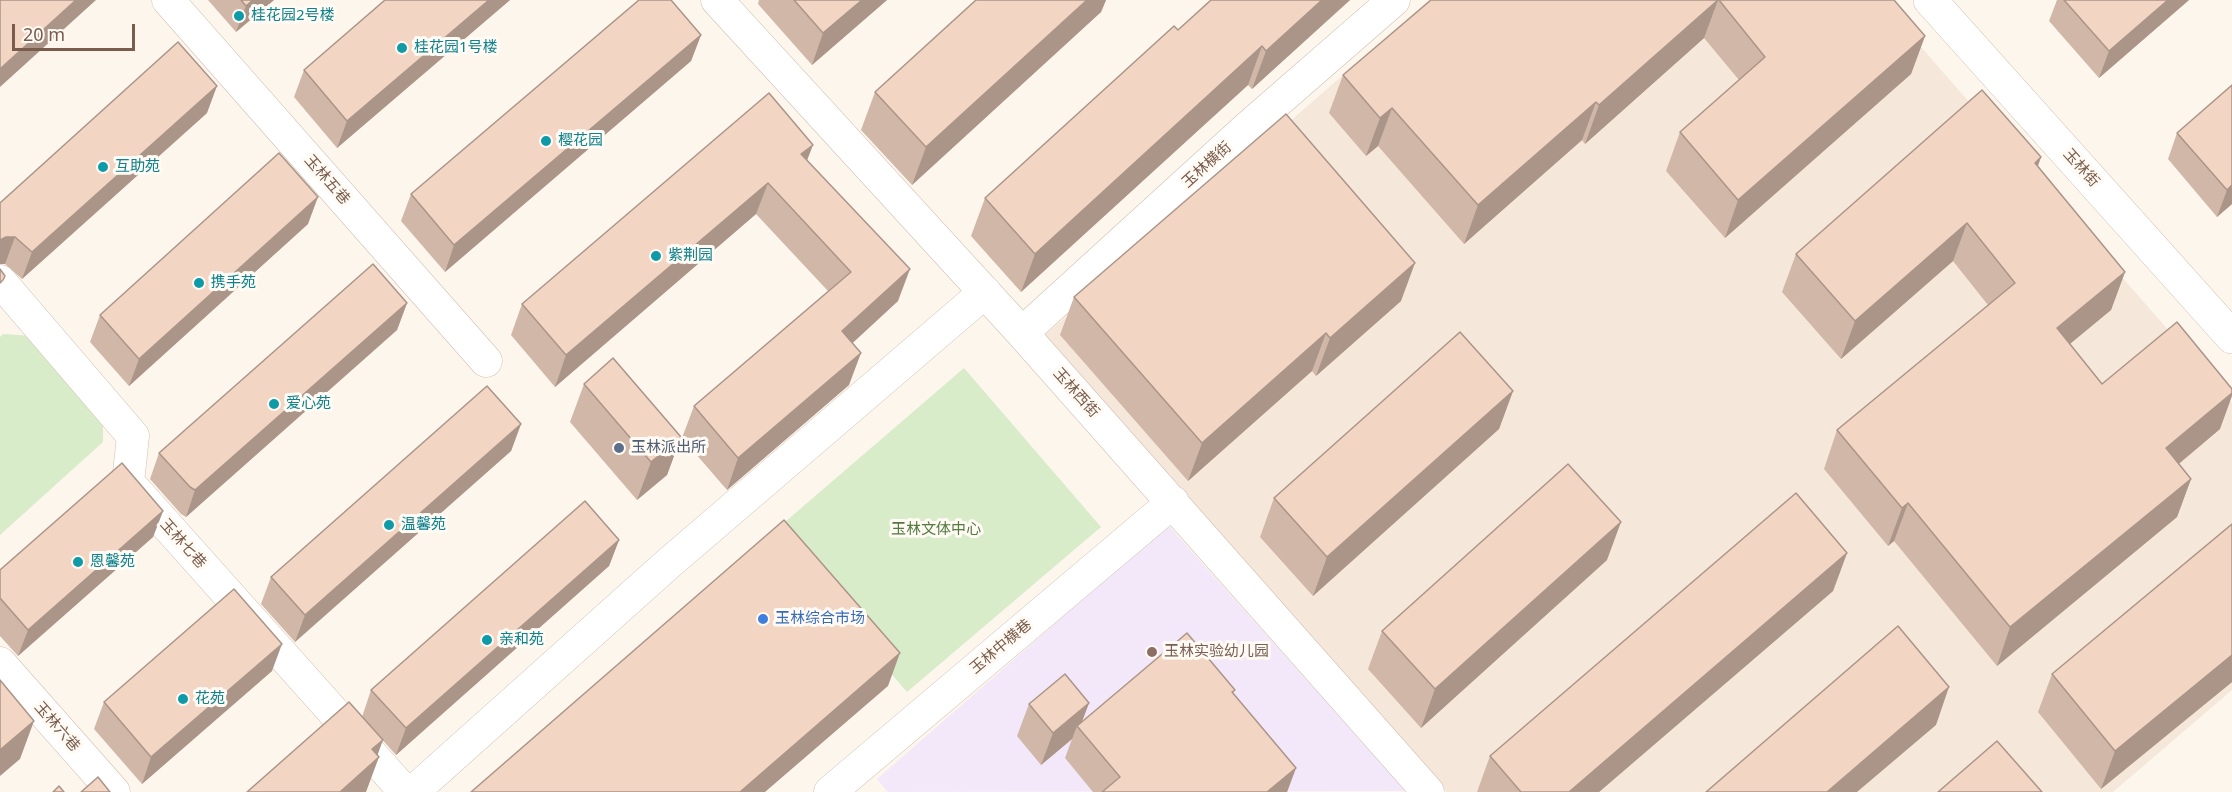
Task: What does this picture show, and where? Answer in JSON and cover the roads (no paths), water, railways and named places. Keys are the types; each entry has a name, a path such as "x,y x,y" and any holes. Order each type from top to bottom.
{"street":[{"name":"玉林五巷","path":"168,0 486,361"},
{"name":"玉林西街","path":"717,0 1022,333 1428,792"},
{"name":"玉林横街","path":"1022,333 1247,128 1394,0"},
{"name":"玉林街","path":"1930,0 2232,337"},
{"name":"玉林七巷","path":"0,281 133,436 128,482 405,792"},
{"path":"413,792 669,563 985,292"},
{"name":"玉林中横巷","path":"830,792 1173,502"},
{"name":"玉林六巷","path":"0,663 114,792"}],"place":[{"name":"桂花园2号楼","path":"239,16"},
{"name":"桂花园1号楼","path":"402,48"},
{"name":"樱花园","path":"546,141"},
{"name":"互助苑","path":"103,167"},
{"name":"紫荆园","path":"656,256"},
{"name":"携手苑","path":"199,283"},
{"name":"爱心苑","path":"274,404"},
{"name":"玉林派出所","path":"619,448"},
{"name":"温馨苑","path":"389,525"},
{"name":"恩馨苑","path":"78,562"},
{"name":"玉林综合市场","path":"763,619"},
{"name":"亲和苑","path":"487,640"},
{"name":"玉林实验幼儿园","path":"1152,652"},
{"name":"花苑","path":"183,699"}],"park label":[{"name":"玉林文体中心","path":"936,530"}]}
